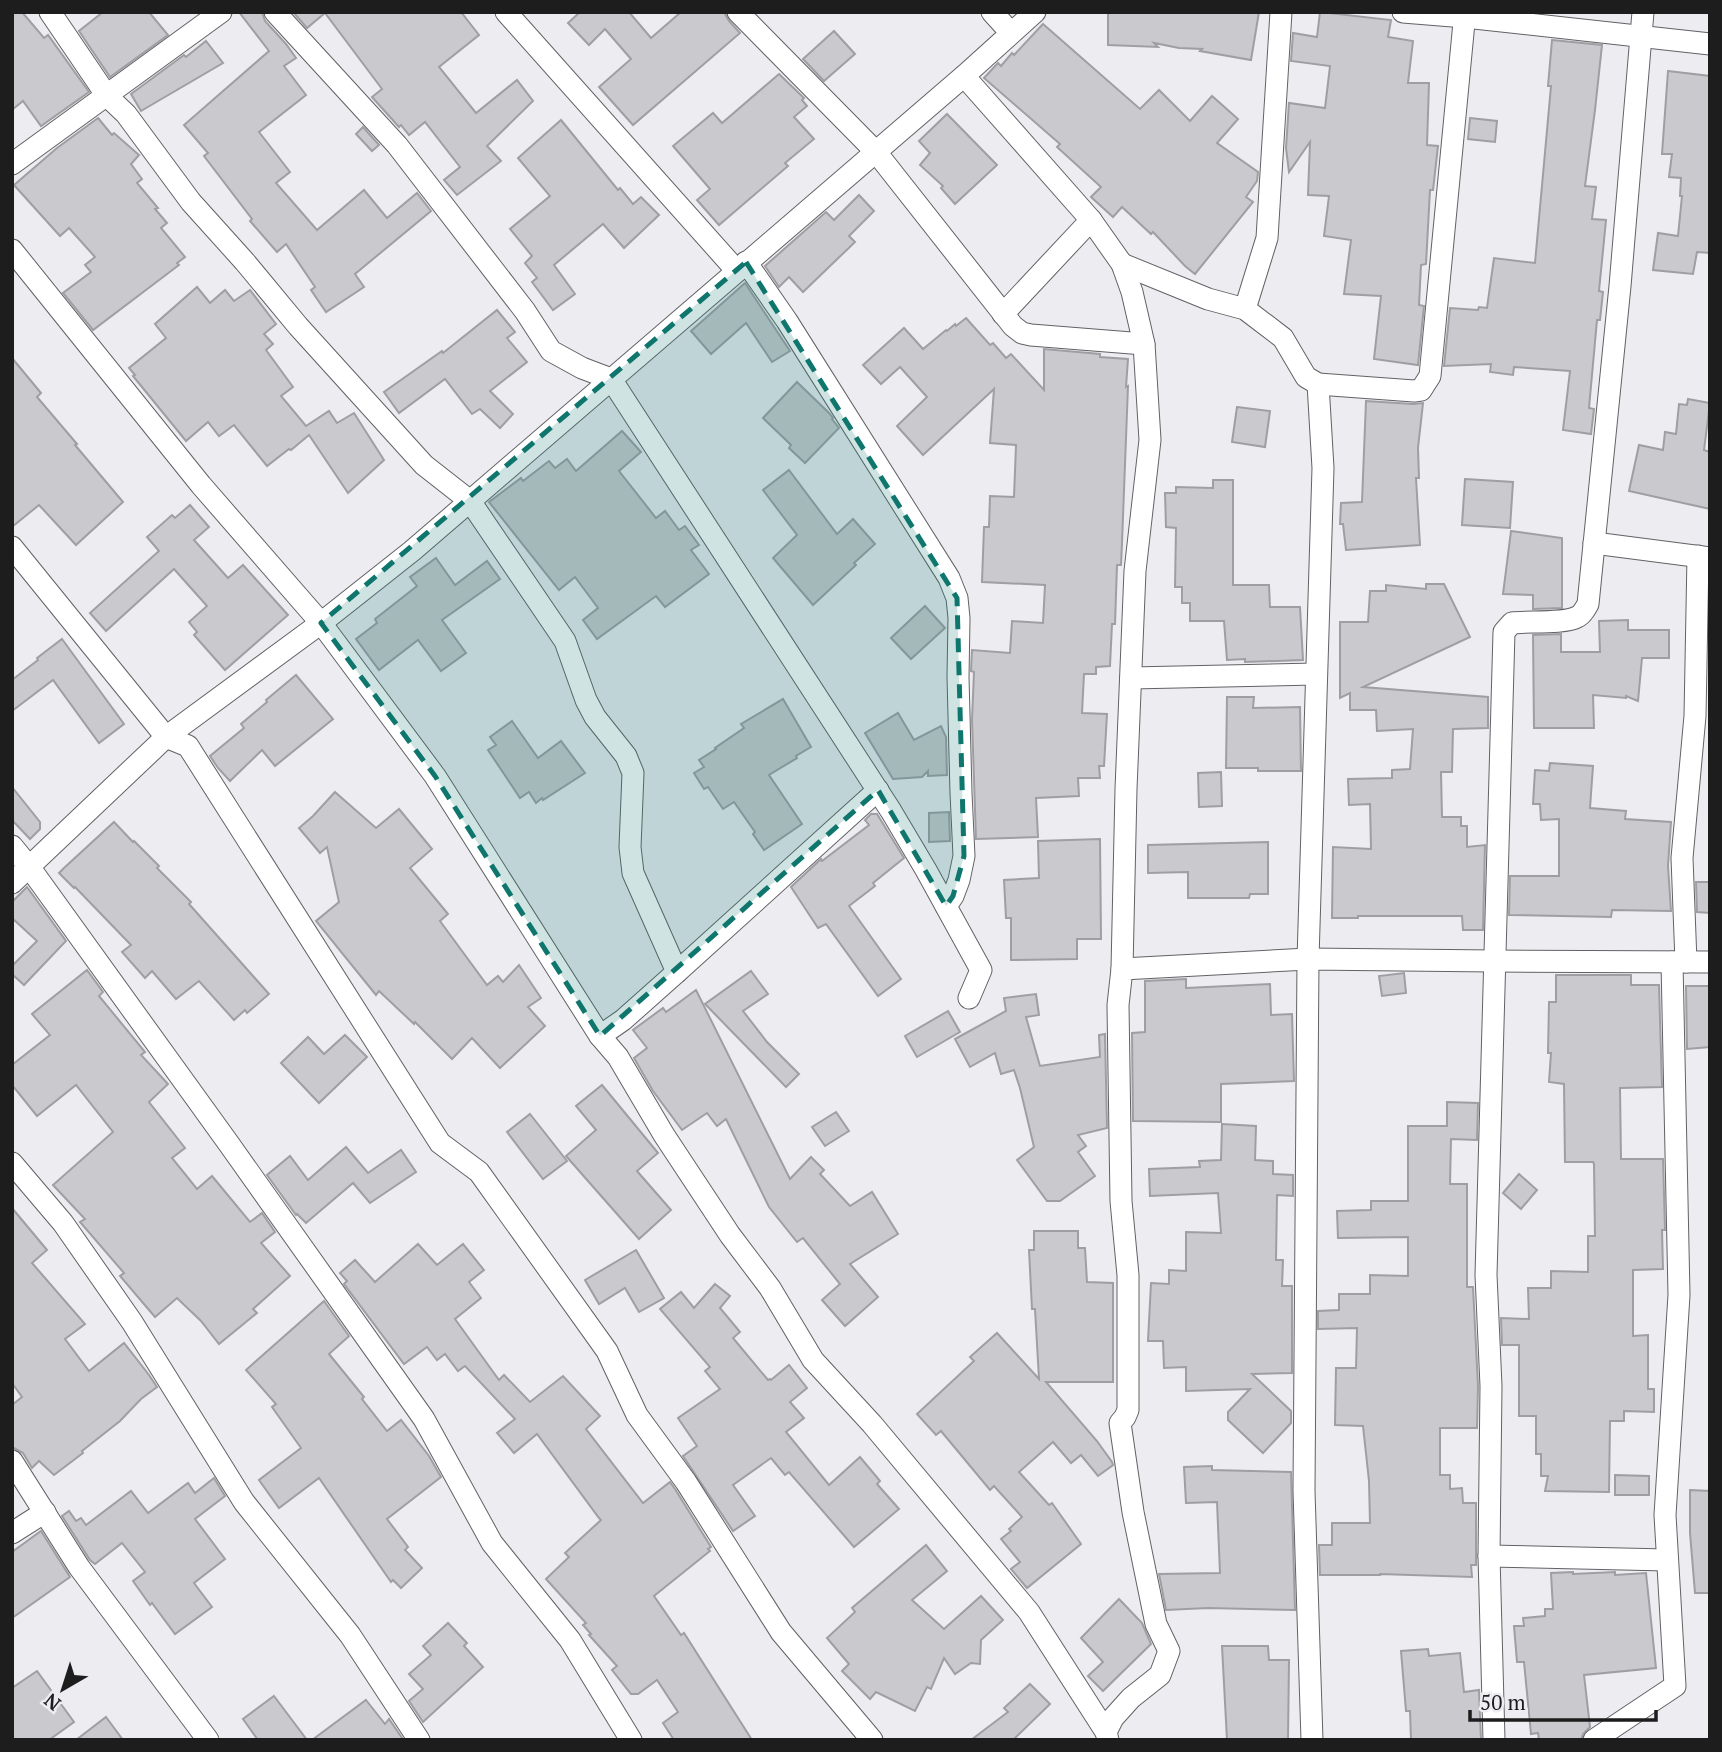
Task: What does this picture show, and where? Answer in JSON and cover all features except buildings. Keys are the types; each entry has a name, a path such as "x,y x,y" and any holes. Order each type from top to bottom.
{"street":[{"path":"50,12 107,96 126,114 191,202 424,465 470,500 565,642 586,700 595,717 626,756 633,773 630,847 633,873 677,972"},
{"path":"12,164 221,12"},
{"path":"275,12 397,145 525,311 551,351 582,368 611,379 878,790 946,906 981,970 969,998"},
{"path":"506,12 741,267 787,321 949,578 957,598 959,618 958,677 964,856 959,880 946,906"},
{"path":"738,12 876,152 1013,326 1031,335 1144,344"},
{"path":"992,12 1011,33"},
{"path":"12,883 166,737 321,623 412,551 1035,12"},
{"path":"1245,309 1267,238 1281,12"},
{"path":"1403,12 1465,14 1710,44"},
{"path":"1494,1740 1489,1556 1491,1386 1486,1275 1504,632 1512,623 1577,617 1588,604 1620,286 1643,12"},
{"path":"1122,264 1208,299 1245,309 1283,338 1306,377 1318,384 1422,390 1430,376 1465,14"},
{"path":"964,76 1091,220 1122,264 1132,292 1144,344 1150,440 1135,571 1122,969 1118,1005 1121,1201 1128,1275 1129,1360 1128,1410 1120,1423 1133,1512 1156,1624 1169,1651 1160,1675 1131,1698 1113,1717 1107,1736"},
{"path":"1003,314 1091,220"},
{"path":"12,250 201,485 321,623 435,776 600,1036 618,1057 664,1135 730,1235 770,1288 813,1360 872,1424 1029,1612 1107,1736"},
{"path":"1312,1740 1304,1491 1307,959 1323,468 1318,384"},
{"path":"1594,543 1704,557 1695,716 1682,858 1679,962 1679,1295 1665,1515 1675,1686 1594,1740"},
{"path":"12,547 166,737 188,746 440,1143 479,1172 607,1351 637,1415 686,1482 781,1632 872,1740"},
{"path":"1131,678 1316,674"},
{"path":"600,1036 623,1020 878,790"},
{"path":"12,846 229,1144 424,1419 492,1543 570,1640 631,1740"},
{"path":"1122,969 1307,959 1710,962"},
{"path":"12,1163 63,1223 132,1322 244,1502 350,1635 419,1740"},
{"path":"12,1461 79,1567 208,1740"},
{"path":"12,1533 45,1513"},
{"path":"1489,1556 1667,1560"}],"highlighted area":[{"path":"746,262 957,598 964,856 953,896 946,906 878,790 600,1036 435,776 321,623"}]}
